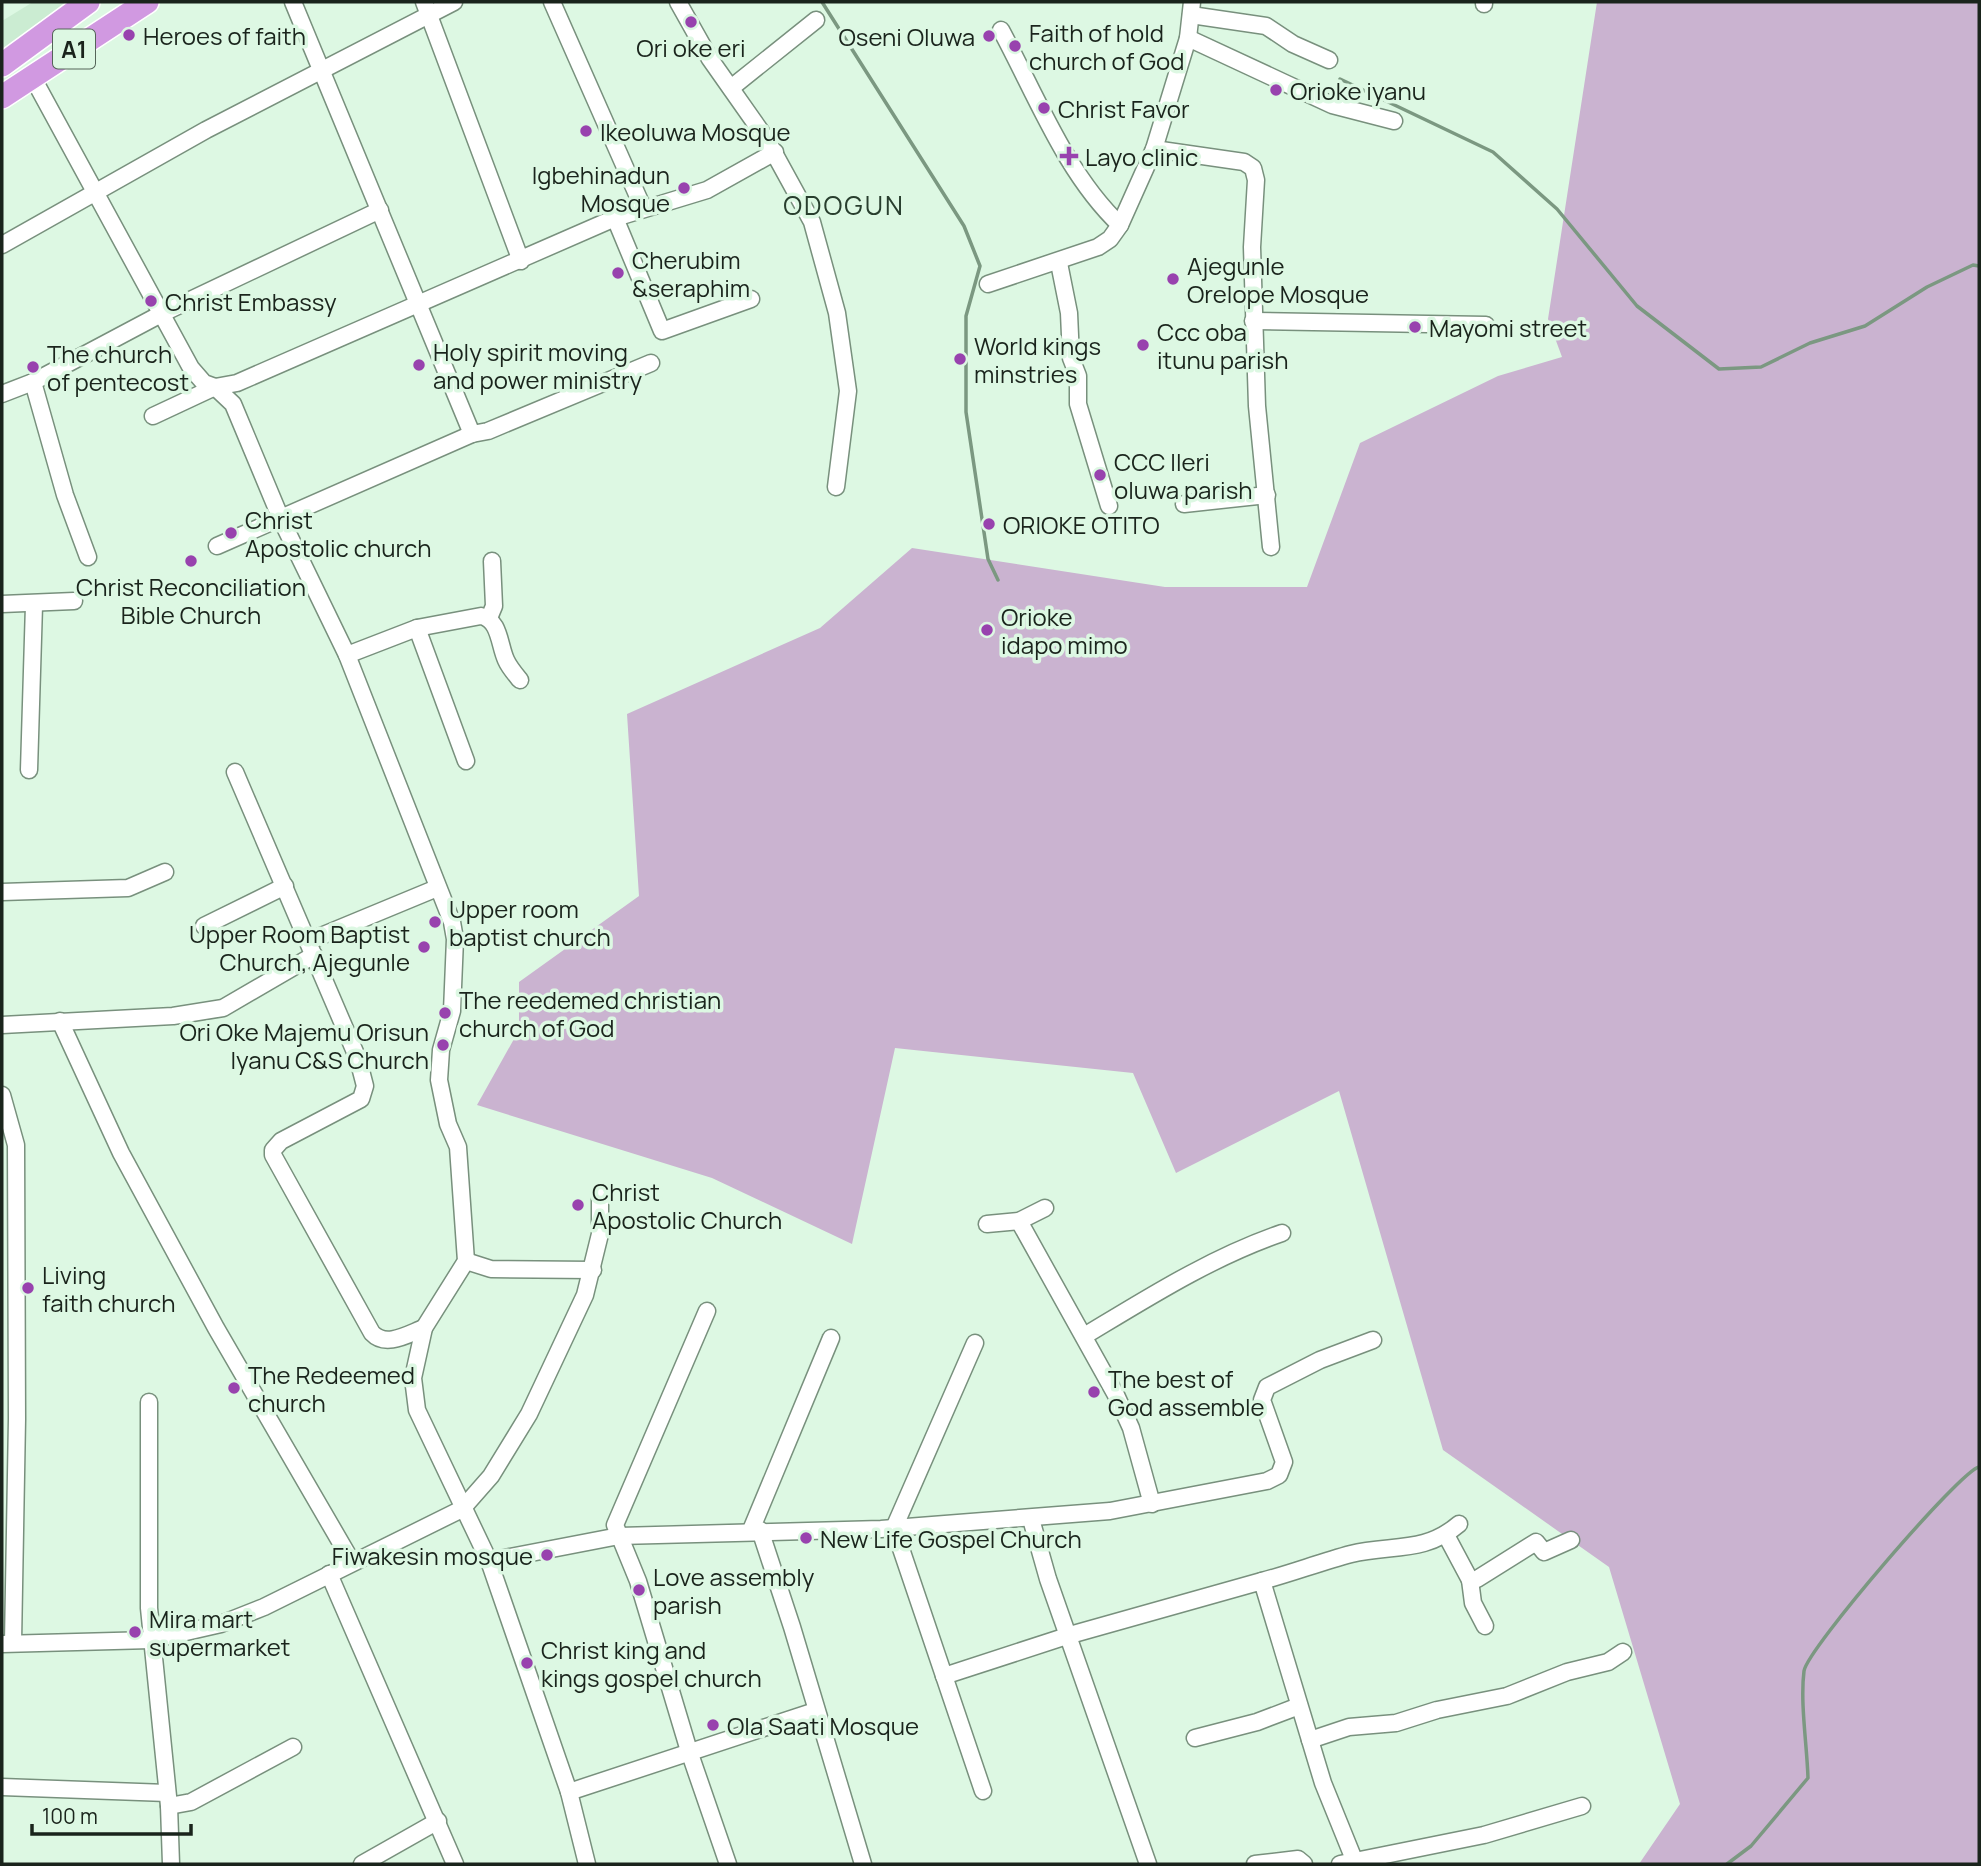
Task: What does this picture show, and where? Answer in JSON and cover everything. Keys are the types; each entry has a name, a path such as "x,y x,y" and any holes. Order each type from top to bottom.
{"highway":[{"name":"A1","path":"2,65 88,2"},
{"name":"A1","path":"2,97 147,2"}],"street":[{"path":"293,2 472,434"},
{"path":"2,245 96,191 323,70 427,8 454,2"},
{"path":"552,2 643,208"},
{"path":"678,2 710,59 775,152 812,222 843,346 848,391 835,487"},
{"path":"427,8 521,261"},
{"path":"988,284 1059,263 1098,247 1110,239 1120,225 1154,149 1188,38 1192,8 1266,26 1293,44 1329,60"},
{"path":"731,88 816,20"},
{"path":"1001,30 1082,179 1098,205 1120,225"},
{"path":"1188,38 1332,105 1394,121"},
{"path":"33,78 191,368 204,383 215,387 233,404 281,519 347,655 448,911 455,939 452,1011 441,1050 439,1080 446,1115 458,1147 466,1261 425,1328 413,1378 413,1392 417,1410 489,1561 569,1793 587,1864"},
{"path":"1154,149 1244,162 1253,168 1256,180 1252,247 1257,406 1272,547"},
{"path":"153,416 215,387 237,383 615,218 707,190 775,152"},
{"path":"2,394 33,382 163,313 380,210"},
{"path":"615,218 662,331 751,299"},
{"path":"1059,263 1069,313 1071,358 1079,376 1078,404 1109,506"},
{"path":"1253,321 1486,325"},
{"path":"217,546 472,434 488,431 651,363"},
{"path":"33,382 65,495 88,557"},
{"path":"1184,504 1267,495"},
{"path":"489,618 494,606 492,561"},
{"path":"2,604 34,605 74,601"},
{"path":"29,770 34,605"},
{"path":"347,655 416,628 472,617 489,618 495,625 507,662 520,680"},
{"path":"416,628 466,761"},
{"path":"235,772 358,1059 364,1093 348,1108 281,1141 273,1150 273,1155 376,1338 390,1340 425,1328"},
{"path":"2,892 128,888 165,872"},
{"path":"204,926 285,886"},
{"path":"2,1025 173,1016 223,1007 311,948 437,888"},
{"path":"60,1021 128,1164 216,1328 352,1562"},
{"path":"2,1095 16,1145 17,1419 8,1644 151,1640 243,1617 462,1508 491,1476 529,1414 560,1352 593,1270 600,1234 600,1194"},
{"path":"987,1224 1019,1221 1045,1208"},
{"path":"1019,1221 1086,1335 1131,1428 1152,1504"},
{"path":"1086,1335 1197,1270 1246,1245 1282,1233"},
{"path":"466,1261 491,1269 593,1270"},
{"path":"707,1311 619,1510 615,1525 638,1581 689,1751 728,1864"},
{"path":"831,1338 755,1530 793,1627 863,1864"},
{"path":"489,1561 619,1536 894,1528 1031,1519 1152,1504 1267,1481 1279,1475 1284,1462 1262,1400 1267,1387 1321,1360 1373,1340"},
{"path":"975,1343 894,1528 983,1791"},
{"path":"149,1402 151,1640 168,1800 171,1864"},
{"path":"1031,1519 1048,1579 1070,1635 1148,1864"},
{"path":"944,1676 1070,1635 1352,1554 1396,1550 1446,1535 1459,1524"},
{"path":"1446,1535 1470,1580 1473,1602 1485,1626"},
{"path":"1470,1580 1477,1579 1536,1542 1544,1552 1571,1540"},
{"path":"329,1574 455,1864"},
{"path":"1262,1581 1348,1863 1497,1831 1581,1806"},
{"path":"1310,1740 1349,1727 1396,1723 1437,1710 1507,1696 1567,1672 1608,1662 1623,1652"},
{"path":"1195,1738 1257,1722 1299,1706"},
{"path":"569,1793 816,1711"},
{"path":"2,1787 191,1802 293,1747"},
{"path":"362,1864 438,1821"},
{"path":"1255,1864 1298,1859 1304,1864"}],"shaded area":[{"path":"33,2 66,2 2,50 2,21"},
{"path":"1597,2 1979,2 1979,1864 1639,1864 1680,1804 1609,1567 1443,1450 1339,1091 1176,1173 1133,1073 895,1048 852,1244 712,1178 477,1105 519,1030 519,982 639,896 627,714 820,628 912,548 1165,587 1307,587 1360,443 1498,376 1562,357 1548,319"}],"waterway":[{"path":"822,2 964,226 980,266 966,316 966,412 988,559 998,580"},
{"path":"1340,79 1493,152 1557,209 1637,306 1719,369 1761,367 1810,343 1865,326 1927,287 1973,265 1979,266"},
{"path":"1727,1864 1751,1846 1808,1778 1803,1683 1804,1671 1812,1656 1886,1562 1944,1497 1979,1467"}],"place":[{"name":"Ori oke eri","path":"691,22"},
{"name":"Heroes of faith","path":"129,35"},
{"name":"Oseni Oluwa","path":"989,36"},
{"name":"Faith of hold church of God","path":"1015,46"},
{"name":"Orioke iyanu","path":"1276,90"},
{"name":"Christ Favor","path":"1044,108"},
{"name":"Ikeoluwa Mosque","path":"586,131"},
{"name":"Layo clinic","path":"1069,156"},
{"name":"Igbehinadun Mosque","path":"684,188"},
{"name":"Cherubim &seraphim","path":"618,273"},
{"name":"Ajegunle Orelope Mosque","path":"1173,279"},
{"name":"Christ Embassy","path":"151,301"},
{"name":"Mayomi street","path":"1415,327"},
{"name":"Ccc oba itunu parish","path":"1143,345"},
{"name":"World kings minstries","path":"960,359"},
{"name":"Holy spirit moving and power ministry","path":"419,365"},
{"name":"The church of pentecost","path":"33,367"},
{"name":"CCC Ileri oluwa parish","path":"1100,475"},
{"name":"ORIOKE OTITO","path":"989,524"},
{"name":"Christ Apostolic church","path":"231,533"},
{"name":"Christ Reconciliation Bible Church","path":"191,561"},
{"name":"Orioke idapo mimo","path":"987,630"},
{"name":"Upper room baptist church","path":"435,922"},
{"name":"Upper Room Baptist Church, Ajegunle","path":"424,947"},
{"name":"The reedemed christian church of God","path":"445,1013"},
{"name":"Ori Oke Majemu Orisun Iyanu C&S Church","path":"443,1045"},
{"name":"Christ Apostolic Church","path":"578,1205"},
{"name":"Living faith church","path":"28,1288"},
{"name":"The Redeemed church","path":"234,1388"},
{"name":"The best of God assemble","path":"1094,1392"},
{"name":"New Life Gospel Church","path":"806,1538"},
{"name":"Fiwakesin mosque","path":"547,1555"},
{"name":"Love assembly parish","path":"639,1590"},
{"name":"Mira mart supermarket","path":"135,1632"},
{"name":"Christ king and kings gospel church","path":"527,1663"},
{"name":"Ola Saati Mosque","path":"713,1725"}],"district":[{"name":"ODOGUN","path":"844,205"}]}
